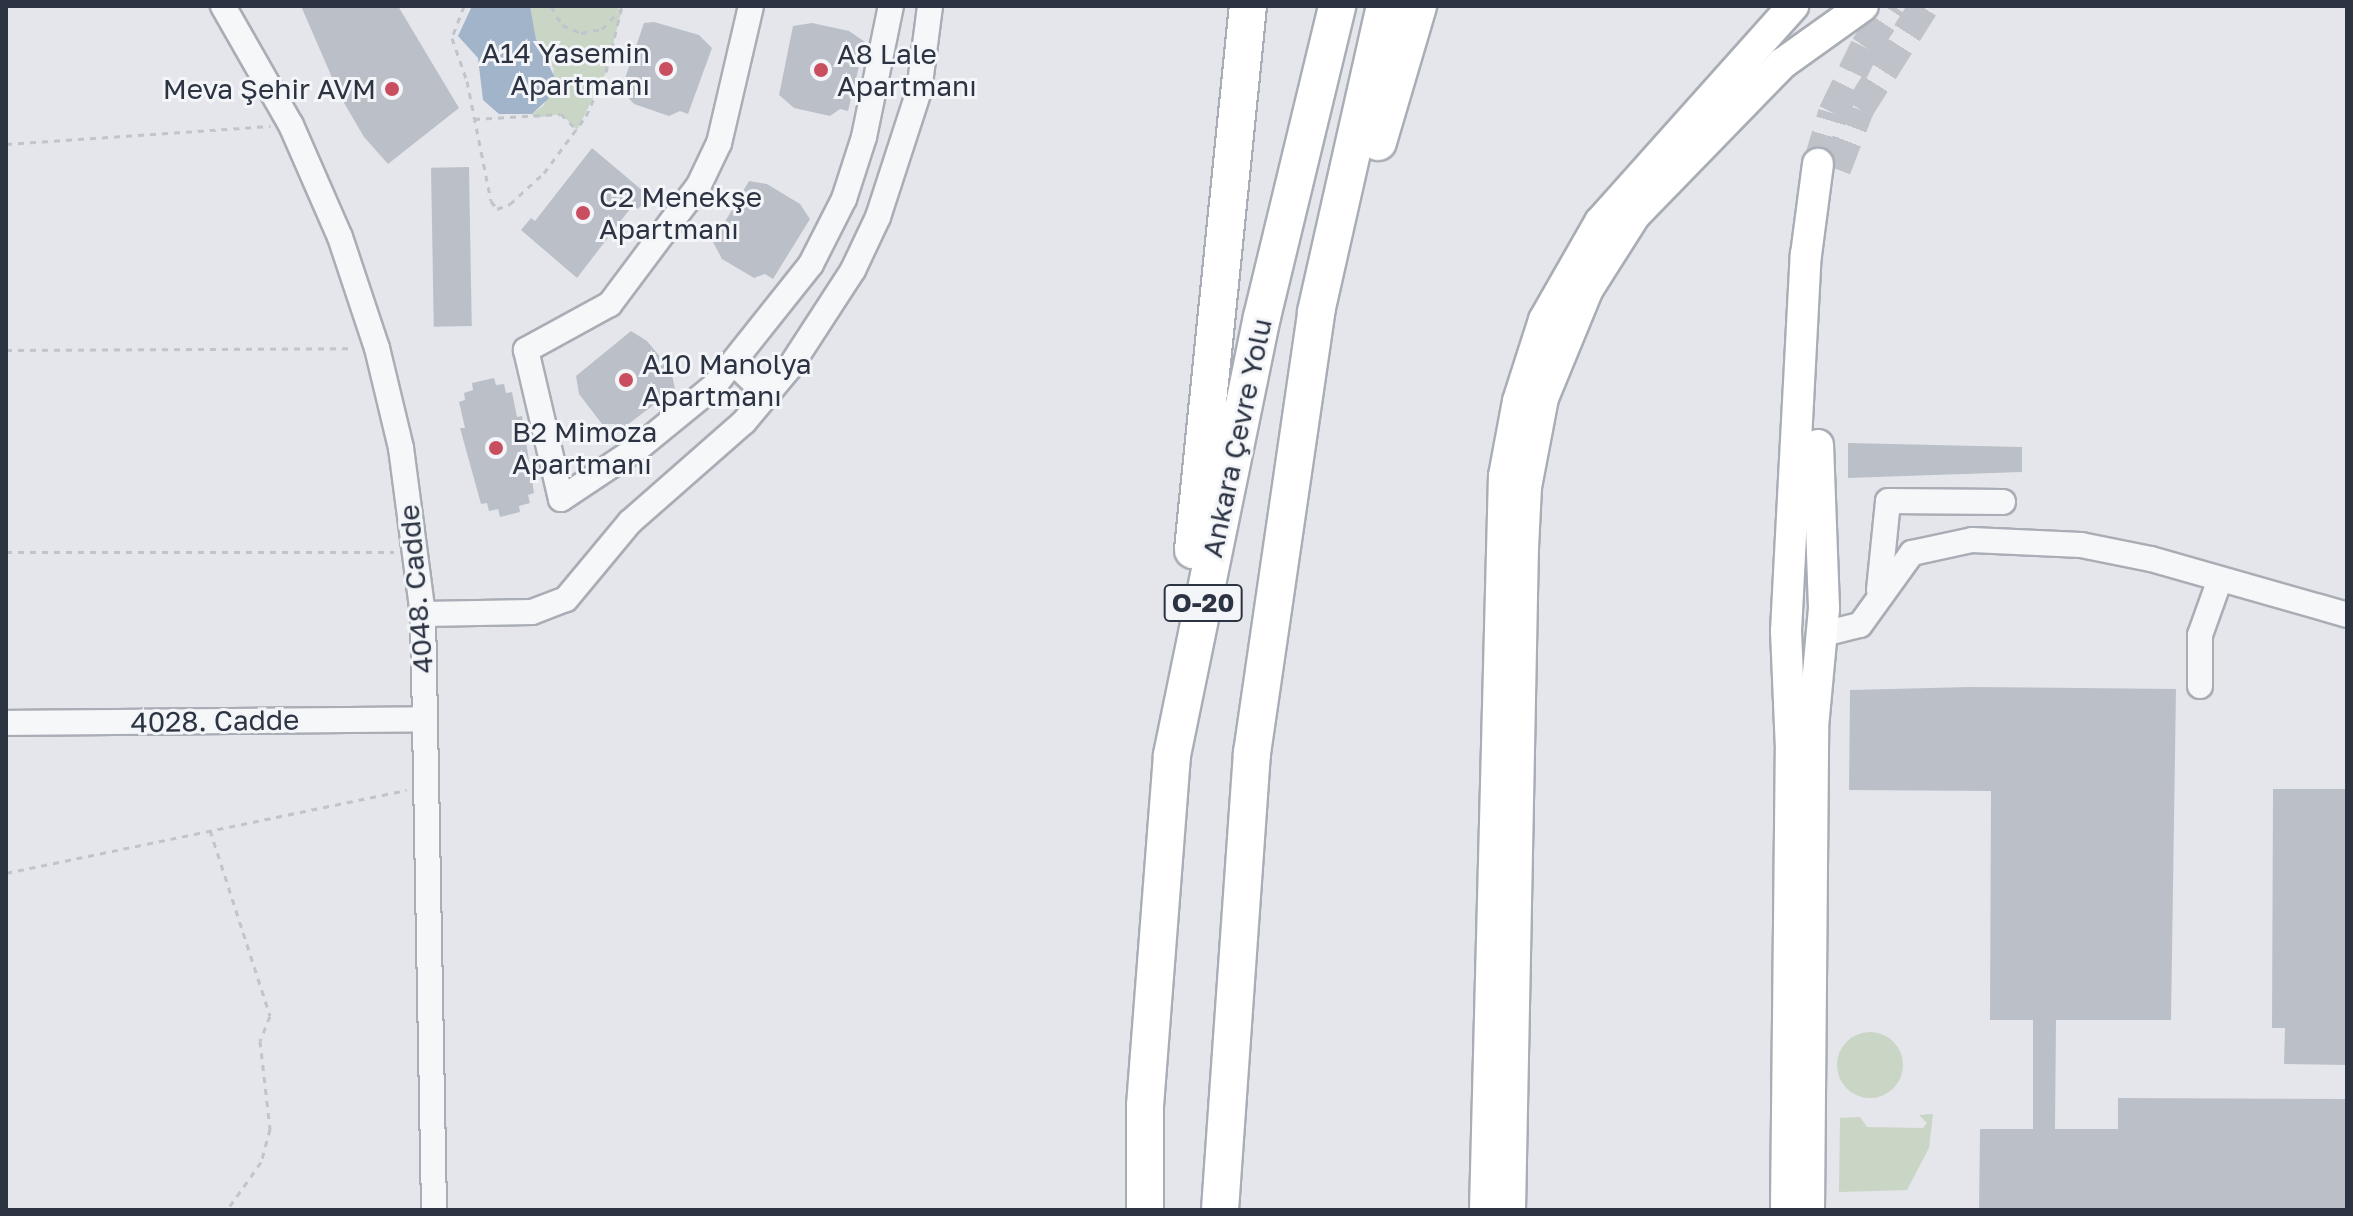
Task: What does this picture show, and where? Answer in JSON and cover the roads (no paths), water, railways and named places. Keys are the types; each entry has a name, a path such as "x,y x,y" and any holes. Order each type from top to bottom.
{"highway":[{"path":"1172,755 1248,6"},
{"name":"Ankara Çevre Yolu","path":"1145,1210 1145,1106 1172,755 1262,317 1337,6"},
{"name":"Ankara Çevre Yolu","path":"1220,1210 1252,753 1316,312 1385,6"},
{"path":"1316,312 1359,213 1418,6"}],"main road":[{"path":"1485,1210 1504,476 1518,401 1544,320 1600,222 1793,6"},
{"path":"1510,1210 1524,517 1543,398 1581,302 1635,215 1765,80 1863,6"},
{"path":"1786,1210 1791,766 1786,631 1806,255 1827,167 1818,450 1823,634 1813,727 1809,1210"},
{"path":"1786,631 1795,616 1806,614 1817,618 1823,634"}],"street":[{"name":"4048. Cadde","path":"223,6 291,125 340,237 377,348 401,448 416,544 412,552 423,614 434,1210"},
{"path":"751,6 719,143 690,198 610,304 526,350 561,499 642,445 714,386 811,264 844,199 876,92 891,6"},
{"path":"423,614 532,612 566,599 630,522 744,422 767,395 830,309 878,217 919,91 930,6"},
{"path":"734,363 767,395"},
{"path":"1878,596 1888,501 2003,502"},
{"path":"1823,634 1860,625 1912,553 1972,540 2081,545 2220,579 2347,615"},
{"path":"2200,686 2200,635 2220,579"},
{"name":"4028. Cadde","path":"6,723 424,719"}],"water":[{"path":"472,6 530,6 536,39 555,78 548,99 532,114 499,114 483,100 478,58 458,36"}],"tunnel":[{"path":"1818,164 1833,113 1865,47 1893,6"},
{"path":"1836,169 1859,109 1924,6"}],"place":[{"name":"A14 Yasemin Apartmanı","path":"666,69"},
{"name":"A8 Lale Apartmanı","path":"821,70"},
{"name":"Meva Şehir AVM","path":"392,89"},
{"name":"C2 Menekşe Apartmanı","path":"583,213"},
{"name":"A10 Manolya Apartmanı","path":"626,380"},
{"name":"B2 Mimoza Apartmanı","path":"496,448"}]}
